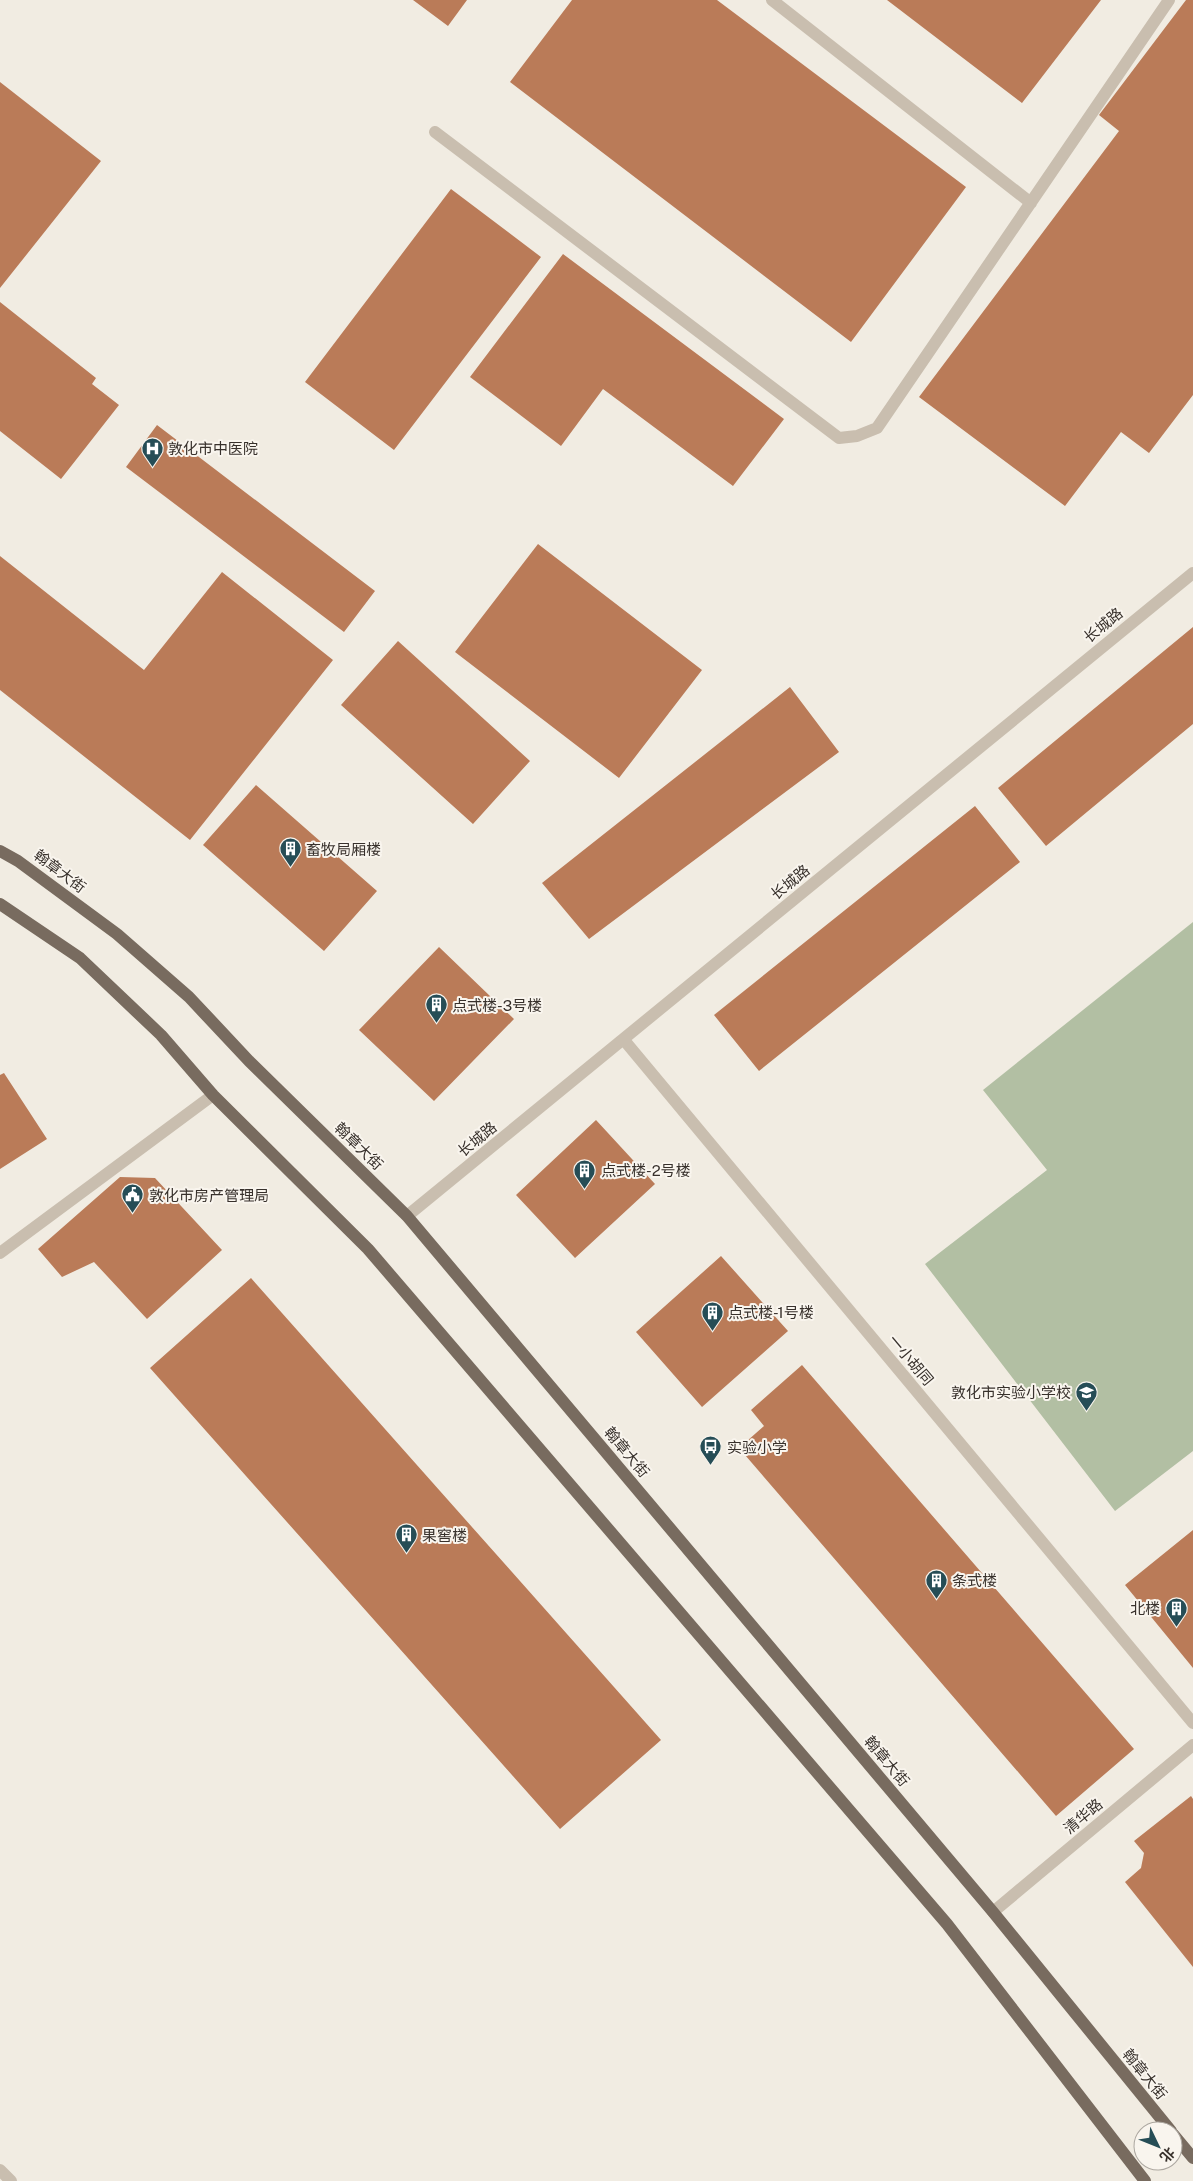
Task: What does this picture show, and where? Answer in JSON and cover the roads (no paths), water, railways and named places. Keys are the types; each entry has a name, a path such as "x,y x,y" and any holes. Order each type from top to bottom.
{"main road":[{"name":"翰章大街","path":"0,851 18,860 117,934 189,997 249,1061 407,1216 993,1912 1163,2121"},
{"path":"0,904 80,958 161,1035 213,1095 368,1249 947,1924 1145,2181"},
{"name":"翰章大街","path":"1183,2146 1193,2158"}],"street":[{"path":"772,0 1031,203"},
{"path":"435,132 839,438 857,436 877,428 1169,0"},
{"name":"长城路","path":"407,1216 1193,573"},
{"name":"一小胡同","path":"624,1040 1193,1723"},
{"path":"0,1253 213,1095"},
{"name":"清华路","path":"993,1912 1193,1745"},
{"path":"0,2170 11,2181"}],"place":[{"name":"敦化市中医院","path":"152,467"},
{"name":"畜牧局厢楼","path":"290,868"},
{"name":"点式楼-3号楼","path":"436,1024"},
{"name":"点式楼-2号楼","path":"585,1189"},
{"name":"敦化市房产管理局","path":"133,1214"},
{"name":"点式楼-1号楼","path":"712,1331"},
{"name":"敦化市实验小学校","path":"1087,1411"},
{"name":"实验小学","path":"711,1466"},
{"name":"果窖楼","path":"406,1554"},
{"name":"条式楼","path":"936,1599"},
{"name":"北楼","path":"1176,1627"}]}
